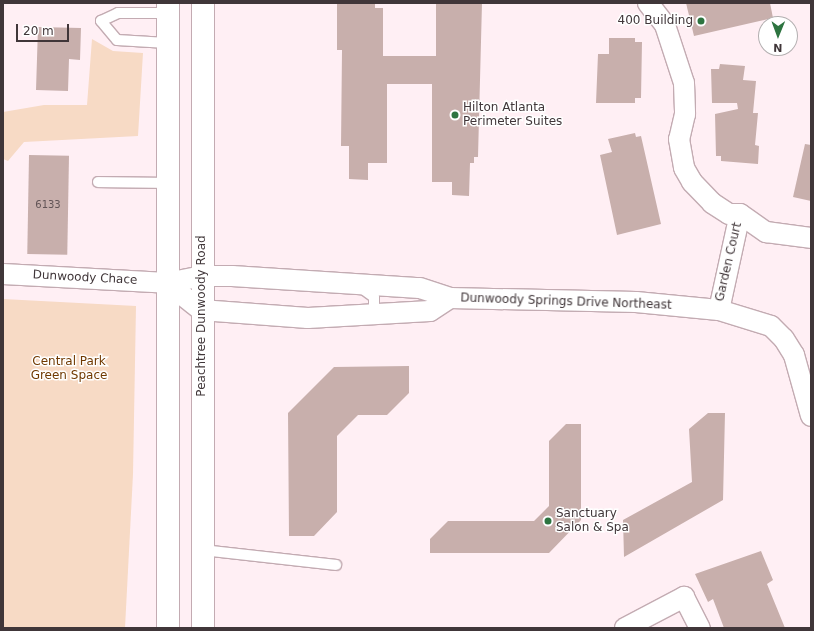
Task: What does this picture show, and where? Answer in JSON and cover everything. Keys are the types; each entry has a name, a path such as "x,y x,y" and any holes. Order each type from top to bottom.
{"main road":[{"name":"Peachtree Dunwoody Road","path":"203,3 201,310 203,628"},
{"path":"168,8 168,628"},
{"path":"161,628 168,603"}],"street":[{"path":"648,3 665,25 684,84 685,114 679,140 684,168 692,182 712,203 729,214 740,214 766,232 811,238"},
{"name":"Garden Court","path":"718,310 740,214"},
{"name":"Dunwoody Chace","path":"3,274 167,283 202,276"},
{"name":"Dunwoody Springs Drive Northeast","path":"202,276 360,286 420,288 450,298 636,302 718,310 771,326 784,339 794,355 811,416"},
{"path":"167,283 201,310"},
{"name":"Dunwoody Springs Drive Northeast","path":"201,310 308,318 364,316 430,310 450,298"},
{"path":"625,628 684,597 700,628"}],"lane":[{"path":"167,43 116,40 101,21 118,13 168,8"},
{"path":"98,182 167,183"},
{"path":"360,286 374,297 374,307 364,316"},
{"path":"203,550 336,565"}],"green space":[{"path":"92,39 113,51 143,53 138,136 24,142 8,161 3,159 3,112 44,105 87,105"},
{"name":"Central Park Green Space","path":"3,299 136,306 133,474 125,628 3,628"}],"building":[{"name":"Hilton Atlanta Perimeter Suites","path":"337,3 375,3 375,8 383,8 383,56 436,56 436,3 482,3 478,157 474,157 474,163 470,163 469,196 452,195 452,182 432,182 432,84 387,84 387,163 368,163 368,180 349,179 349,146 341,146 342,50 337,50"},
{"name":"400 Building","path":"686,3 770,3 773,16 758,16 758,21 694,36"},
{"path":"38,27 81,28 80,60 69,59 68,91 36,90"},
{"path":"609,38 635,38 635,42 642,42 641,98 635,98 635,103 596,103 598,54 609,54"},
{"path":"720,64 745,66 743,80 756,81 753,113 758,113 755,145 759,146 758,164 721,161 721,156 716,156 715,114 738,109 737,103 712,103 711,69 719,69"},
{"path":"635,133 636,137 641,136 661,224 617,235 600,155 612,152 608,139"},
{"path":"805,144 811,145 811,201 793,197"},
{"path":"29,155 69,156 67,255 27,254"},
{"path":"409,366 409,393 387,415 358,415 337,436 337,512 314,536 289,536 288,413 334,367"},
{"path":"708,413 725,413 723,500 624,557 623,520 692,482 689,429"},
{"path":"566,424 581,424 581,520 549,553 430,553 430,539 448,521 534,521 549,506 549,441"},
{"path":"761,551 773,580 767,584 785,628 724,628 713,599 708,602 695,574"}],"place":[{"name":"400 Building","path":"701,21"},
{"name":"Hilton Atlanta Perimeter Suites","path":"455,115"},
{"name":"Sanctuary Salon & Spa","path":"548,521"}]}
